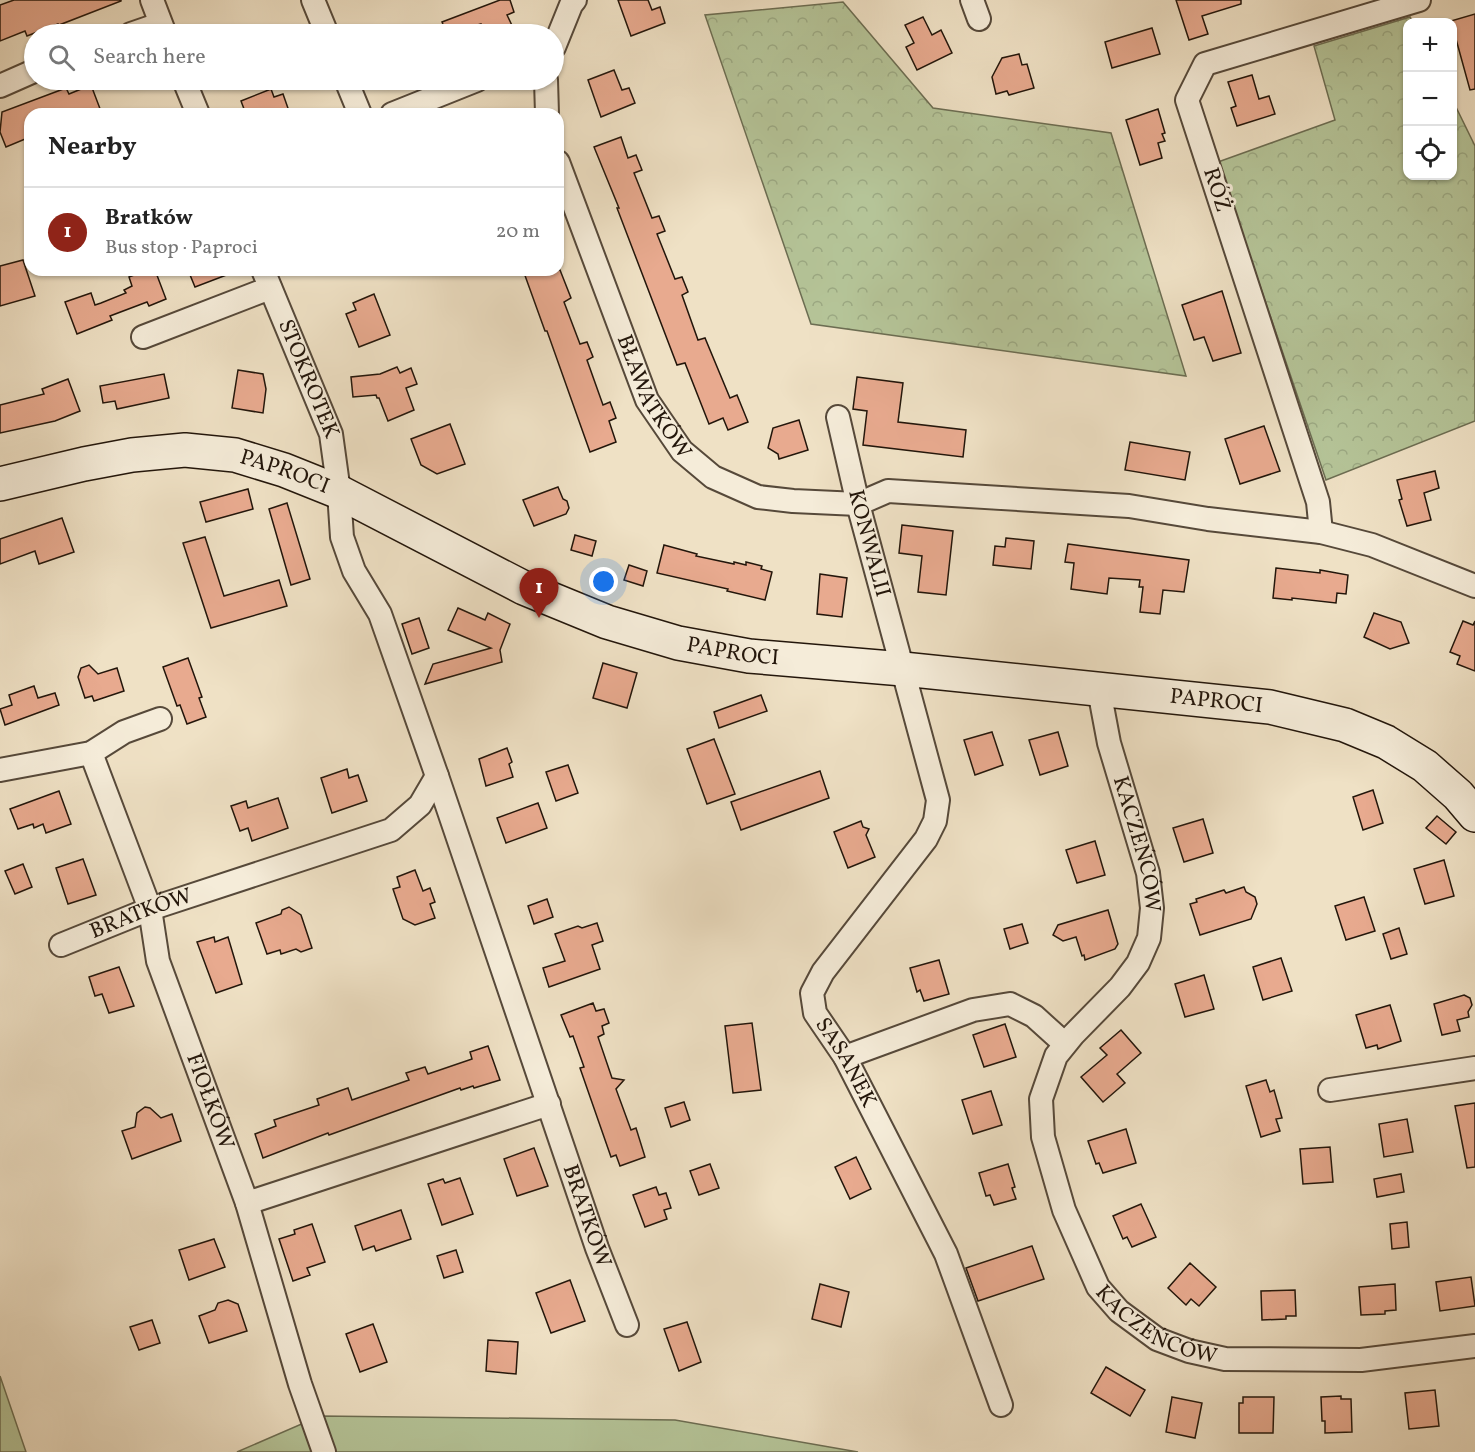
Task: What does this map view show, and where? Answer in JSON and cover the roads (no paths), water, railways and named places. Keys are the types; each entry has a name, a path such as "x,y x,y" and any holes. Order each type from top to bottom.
{"street":[{"path":"152,0 160,24"},
{"path":"313,0 323,24"},
{"name":"RÓŻ","path":"1321,532 1318,502 1187,100 1204,64 1419,0"},
{"path":"563,24 571,2"},
{"path":"0,86 24,75"},
{"path":"188,90 196,108"},
{"path":"350,90 358,108"},
{"path":"407,108 452,90"},
{"path":"546,90 547,108"},
{"name":"BŁAWATKÓW","path":"564,178 647,400 682,451 712,477 758,497 858,504"},
{"path":"143,337 267,279"},
{"name":"STOKROTEK","path":"267,279 331,434 339,492"},
{"name":"KONWALII","path":"838,417 858,504 903,669"},
{"name":"PAPROCI","path":"0,484 132,455 185,450 235,454 339,492 524,588 607,622 678,643 749,657 903,669 1270,707 1345,725 1386,742 1425,766 1458,795 1475,815"},
{"path":"858,504 888,491 1129,506 1208,519 1321,532 1372,544 1475,586"},
{"name":"BRATKÓW","path":"339,492 342,537 354,571 380,614 597,1248 627,1325"},
{"name":"SASANEK","path":"903,669 938,800 935,821 926,839 822,972 812,993 815,1013 845,1058 946,1254 1001,1405"},
{"name":"KACZEŃCÓW","path":"1099,690 1109,743 1148,873 1152,908 1149,938 1138,963 1120,987 1056,1056 1041,1099 1043,1137 1064,1210 1098,1287 1119,1311 1157,1338 1189,1351 1225,1359 1361,1360 1475,1346"},
{"path":"0,770 91,753 124,732 160,719"},
{"name":"FIOŁKÓW","path":"91,753 150,909 158,962 247,1203 300,1384 324,1452"},
{"name":"BRATKÓW","path":"61,945 150,909 390,830 420,805 437,776"},
{"path":"845,1058 973,1010 1010,1004 1034,1016 1065,1044"},
{"path":"1330,1090 1475,1068"},
{"path":"247,1203 549,1104"}],"place":[{"name":"Bratków","path":"539,618"}]}
